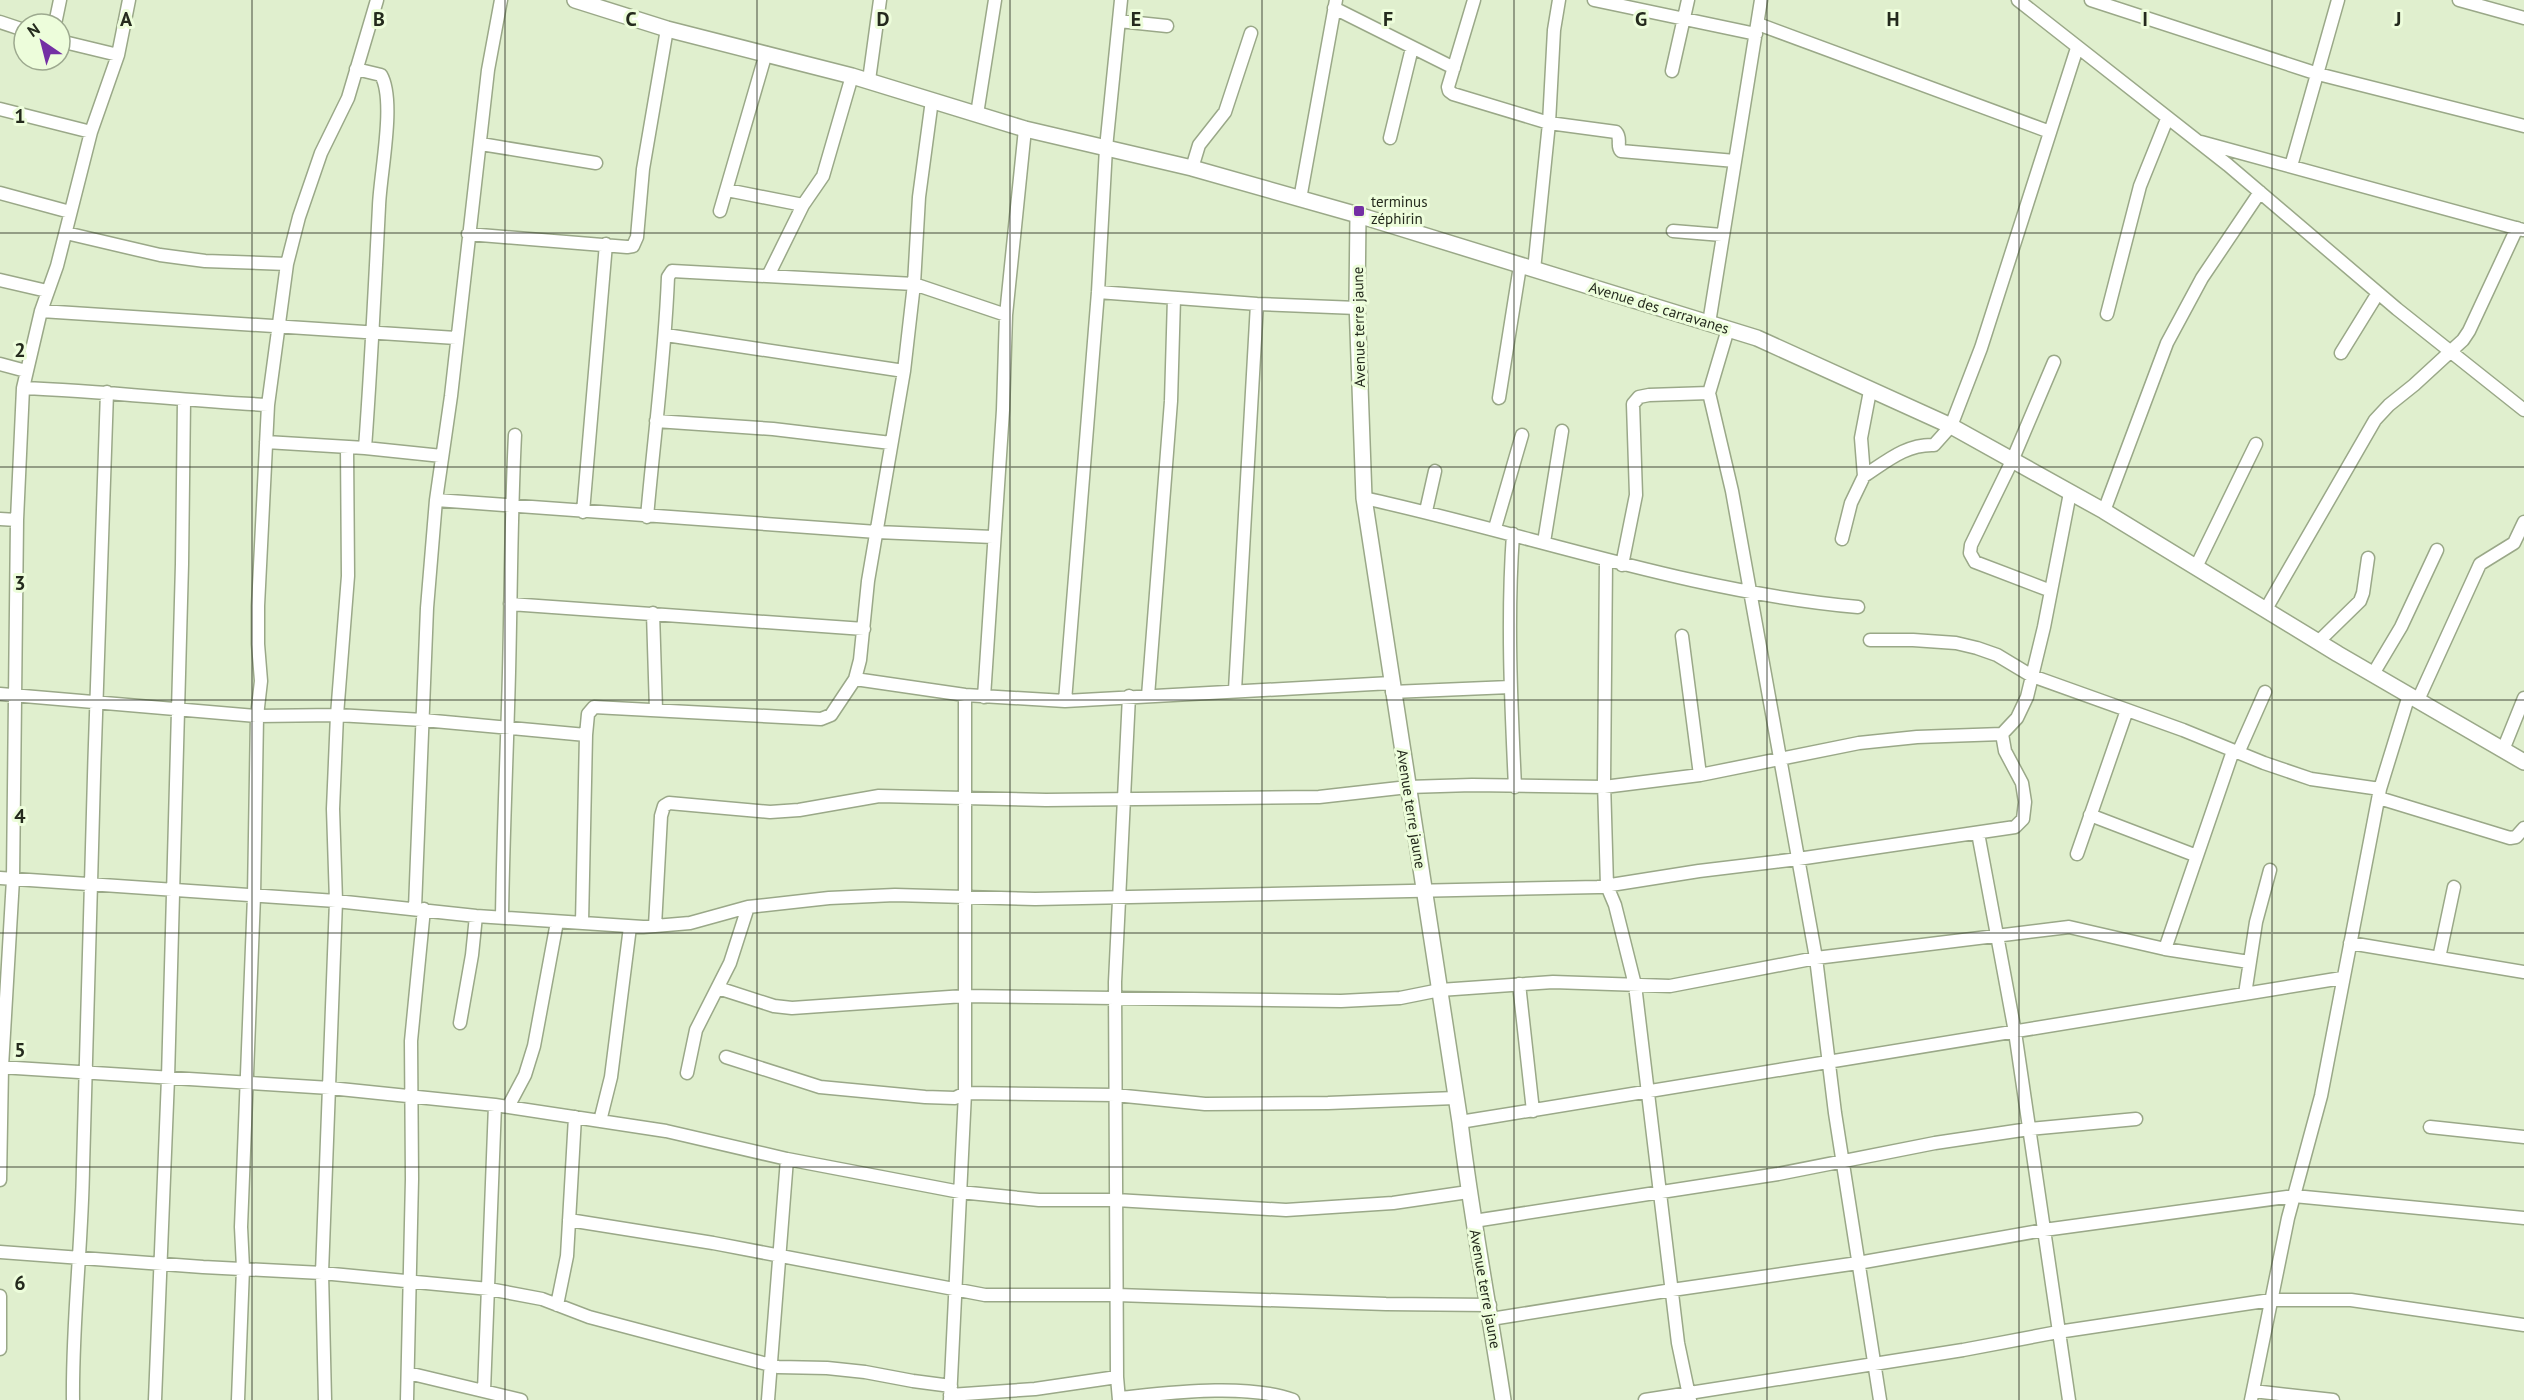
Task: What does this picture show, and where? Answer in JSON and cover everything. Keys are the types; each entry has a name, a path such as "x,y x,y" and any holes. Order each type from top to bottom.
{"street":[{"path":"0,1180 6,879 15,695 17,520 23,388 40,311 66,233 91,132 118,55 129,0"},
{"path":"238,1400 243,1268 241,1227 254,896 257,716 261,681 258,606 268,405 287,264 299,217 321,153 348,98 377,0"},
{"path":"407,1400 413,1096 411,1041 419,909 427,608 436,500 468,234 488,70 501,0"},
{"name":"Avenue des carravanes","path":"575,0 591,2 667,29 869,80 1025,129 1192,168 1358,215 1757,338 1951,426 2104,512 2318,642 2524,762"},
{"path":"869,80 880,0"},
{"path":"977,114 995,0"},
{"path":"1065,701 1098,292 1106,148 1121,0"},
{"path":"1474,0 1448,87 1449,92 1549,123 1616,132 1621,151 1735,162"},
{"path":"1500,398 1527,268 1549,123 1550,83 1559,0"},
{"path":"1594,0 1683,20 1757,29 2050,132"},
{"path":"1672,71 1688,0"},
{"path":"1709,324 1761,0"},
{"path":"2018,0 2260,192 2378,293 2524,410"},
{"path":"2091,0 2318,74 2524,126"},
{"path":"2291,166 2338,0"},
{"path":"2459,0 2524,18"},
{"path":"1300,199 1335,4 1412,48 1454,68"},
{"path":"1119,21 1167,26"},
{"path":"468,234 627,247 636,242 643,169 667,29"},
{"path":"1192,168 1199,145 1225,112 1251,33"},
{"path":"72,44 118,55"},
{"path":"1390,138 1412,48"},
{"path":"1864,476 1903,450 1922,445 1934,446 1951,426 1981,348 2077,48"},
{"path":"720,211 766,53"},
{"path":"356,69 381,75 387,98 365,448"},
{"path":"768,276 803,205 823,176 852,76"},
{"path":"582,923 586,735 588,714 594,708 821,719 831,715 855,679 860,660 868,581 904,371 914,284 919,197 932,100"},
{"path":"0,109 91,132"},
{"path":"2107,314 2140,186 2168,119"},
{"path":"984,697 1003,410 1006,315 1025,129"},
{"path":"2196,141 2521,229 2469,331 2451,352 2389,405 2376,420 2266,609"},
{"path":"480,144 597,163"},
{"path":"727,190 803,205"},
{"path":"2104,512 2167,343 2202,278 2260,192"},
{"path":"0,194 70,212"},
{"name":"Avenue terre jaune","path":"1358,215 1357,308 1364,498 1391,687 1460,1122 1468,1192 1503,1400"},
{"path":"1673,231 1722,235"},
{"path":"66,233 160,255 205,261 287,264"},
{"path":"583,512 606,244"},
{"path":"647,517 666,335 668,277 672,271 914,284 1006,315"},
{"path":"0,280 47,291"},
{"path":"1098,292 1257,304 1357,308"},
{"path":"2341,353 2378,293"},
{"path":"1148,696 1171,401 1174,298"},
{"path":"1235,690 1257,304"},
{"path":"40,311 456,338"},
{"path":"1728,329 1709,393 1732,491 1816,958 1842,1161 1880,1400"},
{"path":"666,335 904,371"},
{"path":"2051,591 1975,562 1970,552 1971,545 2012,461 2054,362"},
{"path":"0,364 27,371"},
{"path":"23,388 107,392 183,400 268,405"},
{"path":"1842,539 1851,503 1864,476 1861,438 1870,391"},
{"path":"73,1400 92,886 94,702 107,392"},
{"path":"1622,565 1636,495 1633,404 1639,397 1649,395 1709,393"},
{"path":"155,1400 168,1078 182,564 183,400"},
{"path":"656,421 773,429 891,443"},
{"path":"1544,542 1562,431"},
{"path":"502,918 511,505 515,435"},
{"path":"1495,528 1522,435"},
{"path":"266,442 365,448 442,456"},
{"path":"2196,567 2256,444"},
{"path":"325,1400 322,1273 336,901 333,809 337,715 348,576 347,447"},
{"path":"1426,511 1435,471"},
{"path":"655,926 660,816 666,804 742,808 770,812 799,810 879,796 966,799 1319,796 1408,787 1472,785 1604,788 1700,775 1859,743 1917,737 2002,734 2017,718 2027,697 2070,493"},
{"path":"1364,498 1495,528 1622,565 1802,602 1858,608"},
{"path":"436,500 647,517 993,537"},
{"path":"0,519 17,520"},
{"path":"2333,1400 2252,1396 2294,1196 2321,1096 2379,793 2414,698 2480,564 2514,543 2524,522"},
{"path":"1513,534 1510,569 1510,687 1515,787"},
{"path":"2373,674 2401,627 2437,550"},
{"path":"2318,642 2360,601 2368,558"},
{"path":"1606,561 1604,788 1606,886 1615,906 1635,986 1678,1342 1689,1397"},
{"path":"510,604 864,629"},
{"path":"653,613 656,710"},
{"path":"1682,636 1700,775"},
{"path":"1870,640 1956,643 1997,655 2032,676 2311,779 2379,793 2510,838 2516,837 2524,828"},
{"path":"855,679 964,695 1065,701 1235,690 1510,687"},
{"path":"2165,949 2236,752 2265,692"},
{"path":"0,694 257,716 337,715 423,720 586,735"},
{"path":"950,1393 957,1291 965,1093 964,695"},
{"path":"1129,696 1115,999 1116,1295 1119,1399 1172,1393 1234,1392 1261,1393 1293,1400"},
{"path":"2504,750 2524,698"},
{"path":"2078,854 2127,710"},
{"path":"6,879 336,901 476,916 630,927 690,923 748,907 828,898 895,895 1035,899 1423,892 1606,886 1699,870 1798,859 2015,827 2023,819 2025,802 2022,783 2005,752 2002,734"},
{"path":"2090,815 2197,856"},
{"path":"1978,834 2015,1032 2069,1400"},
{"path":"2245,994 2256,922 2270,870"},
{"path":"2439,958 2454,887"},
{"path":"687,1073 696,1030 730,963 748,907"},
{"path":"460,1023 472,955 476,916"},
{"path":"484,1391 501,1106 525,1075 534,1046 557,922"},
{"path":"600,1121 611,1077 630,927"},
{"path":"718,988 774,1006 792,1008 964,996 1341,1001 1400,998 1440,990 1553,982 1670,986 1816,958 2069,927 2165,949 2249,962"},
{"path":"2350,943 2524,972"},
{"path":"1460,1122 2342,978"},
{"path":"1519,984 1533,1111"},
{"path":"726,1057 820,1087 925,1097 955,1098 965,1093 1115,1095 1205,1104 1328,1103 1455,1098"},
{"path":"1,1067 330,1088 501,1106 666,1131 787,1159 960,1192 1039,1200 1116,1200 1286,1210 1393,1203 1468,1192"},
{"path":"557,1305 567,1256 575,1117"},
{"path":"1474,1221 1778,1174 2029,1129 2136,1119"},
{"path":"2430,1126 2524,1137"},
{"path":"768,1400 787,1159"},
{"path":"569,1220 779,1256 985,1295 1116,1295 1386,1304 1490,1312 1672,1290 1858,1263 2044,1230 2294,1196 2524,1218"},
{"path":"0,1252 322,1273 489,1289 542,1299 589,1317 791,1369 827,1368 865,1372 950,1393 1035,1389 1117,1377"},
{"path":"0,1296 0,1349"},
{"path":"1645,1400 1689,1397 2058,1332 2271,1300 2352,1300 2524,1325"},
{"path":"408,1373 521,1400"}],"place":[{"name":"terminus zéphirin","path":"1359,211"}]}
